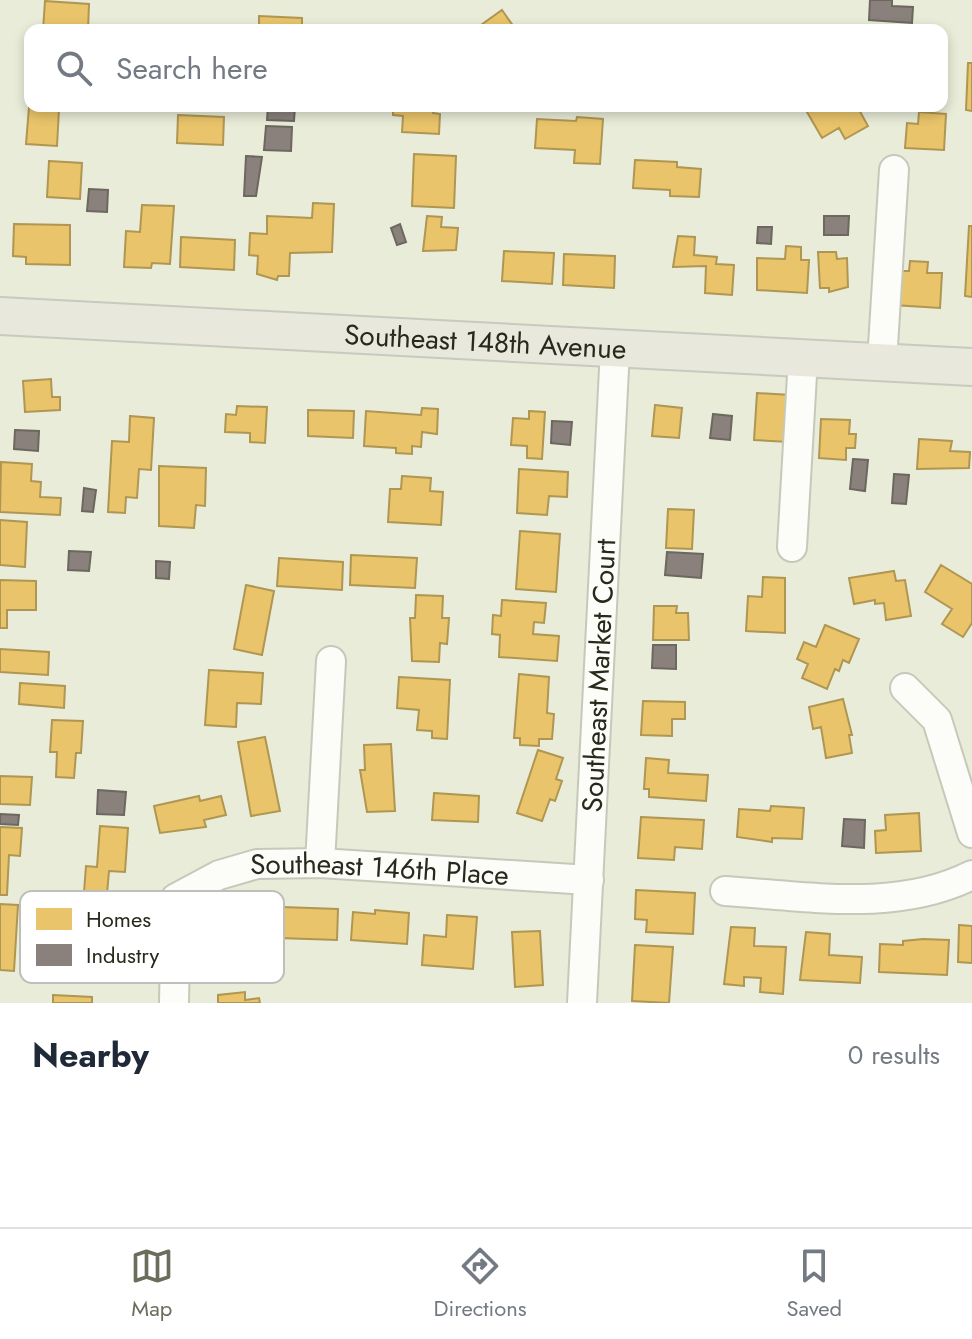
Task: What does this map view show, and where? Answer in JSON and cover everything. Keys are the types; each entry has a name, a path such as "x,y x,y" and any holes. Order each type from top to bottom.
{"main road":[{"name":"Southeast 148th Avenue","path":"0,316 972,367"}],"street":[{"path":"882,362 894,170"},
{"name":"Southeast Market Court","path":"582,1003 615,349"},
{"path":"792,547 803,358"},
{"path":"320,863 331,661"},
{"path":"905,688 937,720 972,833"},
{"name":"Southeast 146th Place","path":"189,891 219,875 257,864 320,863 589,880"},
{"path":"725,891 889,898 932,891 972,875"},
{"name":"Southeast 146th Place","path":"174,983 174,1003"}],"building: Homes":[{"path":"45,1 89,4 88,24 43,24"},
{"path":"502,10 512,24 482,24"},
{"path":"259,16 302,18 302,24 259,24"},
{"path":"968,63 972,63 972,111 966,110"},
{"path":"29,112 59,112 57,146 26,144"},
{"path":"393,112 440,114 439,134 402,132 403,116 393,115"},
{"path":"807,112 860,112 868,126 845,139 839,128 822,138"},
{"path":"919,112 946,114 944,150 905,148 907,123 918,124"},
{"path":"178,115 224,117 223,145 177,143"},
{"path":"577,117 603,119 600,164 574,163 575,150 535,148 537,119 576,121"},
{"path":"414,154 456,156 454,208 412,206"},
{"path":"635,160 677,162 677,167 701,169 699,197 670,196 670,190 633,188"},
{"path":"49,161 82,163 80,199 47,197"},
{"path":"313,203 334,204 332,252 290,253 289,276 278,276 277,280 257,274 258,256 249,255 250,233 267,234 267,216 312,218"},
{"path":"142,205 174,206 170,264 152,263 151,268 124,267 126,231 140,232"},
{"path":"427,216 442,217 441,227 458,228 456,250 423,251"},
{"path":"14,224 70,225 70,265 26,264 26,257 13,256"},
{"path":"969,226 972,226 972,297 965,296"},
{"path":"678,236 695,237 694,255 717,257 716,264 734,265 732,295 705,293 706,266 673,267"},
{"path":"181,237 235,240 234,270 180,267"},
{"path":"786,246 801,247 801,260 809,260 807,293 757,290 757,258 785,259"},
{"path":"504,251 554,253 552,284 502,281"},
{"path":"818,252 836,252 837,259 847,258 848,287 829,292 829,288 820,288"},
{"path":"564,254 615,256 614,288 563,285"},
{"path":"910,261 928,262 927,273 942,273 940,308 893,305 895,271 909,271"},
{"path":"51,379 52,397 60,397 60,410 25,412 23,381"},
{"path":"757,393 791,395 788,442 754,440"},
{"path":"655,405 682,408 679,438 652,436"},
{"path":"237,406 267,407 265,443 250,442 250,433 225,432 226,414 236,415"},
{"path":"422,408 438,409 437,434 422,432 421,447 412,446 412,454 396,453 396,448 364,446 366,411 421,415"},
{"path":"308,410 354,411 353,438 308,436"},
{"path":"529,411 545,412 542,459 527,458 527,446 511,445 513,418 529,419"},
{"path":"130,416 154,418 151,470 139,469 137,498 126,497 125,513 108,512 112,441 129,442"},
{"path":"821,419 850,420 849,434 856,434 855,448 846,448 846,460 819,458"},
{"path":"919,439 952,441 950,451 970,452 969,468 917,469"},
{"path":"1,462 32,464 31,481 41,482 40,497 61,498 60,515 0,512"},
{"path":"159,466 206,468 205,506 196,505 194,528 159,526"},
{"path":"519,469 568,472 567,497 549,496 547,515 517,513"},
{"path":"402,476 431,478 430,491 443,492 441,525 388,522 390,489 401,489"},
{"path":"668,509 694,510 692,549 666,548"},
{"path":"0,520 27,522 25,567 0,565"},
{"path":"520,531 560,534 556,592 516,589"},
{"path":"351,555 417,558 415,588 350,585"},
{"path":"279,558 343,562 342,590 277,586"},
{"path":"941,565 972,584 972,623 963,637 942,624 952,609 925,592"},
{"path":"894,571 896,581 905,580 911,616 886,620 884,603 875,604 875,600 854,604 849,578"},
{"path":"763,577 785,578 785,633 746,631 748,596 762,597"},
{"path":"0,580 36,581 36,610 7,610 7,628 0,628"},
{"path":"246,585 274,591 262,655 234,649"},
{"path":"416,595 443,596 442,618 449,618 447,644 440,643 439,662 412,661 410,618 415,618"},
{"path":"502,600 546,603 544,623 534,622 533,634 559,636 557,661 499,657 500,635 492,634 493,615 501,616"},
{"path":"654,606 677,606 676,613 688,613 689,640 653,640"},
{"path":"825,625 859,639 849,663 843,660 839,671 835,669 827,689 802,678 808,664 797,659 804,642 816,647"},
{"path":"0,649 49,652 48,675 0,672"},
{"path":"209,670 263,673 261,704 237,703 236,727 205,725"},
{"path":"519,674 549,677 547,713 554,714 552,739 539,739 539,746 520,745 520,738 514,738"},
{"path":"399,677 450,680 447,739 432,738 432,731 417,730 419,710 397,708"},
{"path":"20,683 65,686 64,708 19,704"},
{"path":"843,699 852,735 849,735 852,753 826,758 821,727 813,729 809,707"},
{"path":"643,701 685,702 685,719 672,719 672,736 641,735"},
{"path":"52,720 83,721 81,753 76,753 74,778 56,777 57,752 50,752"},
{"path":"265,737 280,811 251,816 238,742"},
{"path":"391,744 395,811 367,812 360,770 365,770 364,745"},
{"path":"538,750 563,758 556,779 562,781 555,801 550,799 542,821 517,813"},
{"path":"646,758 669,760 668,773 708,775 706,801 649,797 649,789 644,789"},
{"path":"0,776 32,777 30,805 0,804"},
{"path":"434,793 479,796 478,822 432,820"},
{"path":"199,796 200,801 221,796 226,815 204,820 206,827 160,833 154,806"},
{"path":"771,806 804,808 802,839 772,838 772,842 737,837 739,809 770,811"},
{"path":"919,813 921,851 876,853 875,831 886,830 885,815"},
{"path":"641,817 704,820 702,849 675,847 674,860 638,858"},
{"path":"100,826 128,828 125,872 109,871 107,891 84,891 86,866 97,867"},
{"path":"0,827 22,828 20,856 9,855 7,895 0,895"},
{"path":"636,890 695,893 693,934 646,932 647,920 635,919"},
{"path":"0,904 18,905 14,971 0,970"},
{"path":"284,907 338,909 337,940 284,938"},
{"path":"375,910 409,913 407,944 351,940 353,912 375,914"},
{"path":"447,915 477,917 473,969 422,965 424,935 446,937"},
{"path":"959,925 972,926 972,963 958,962"},
{"path":"731,927 755,928 754,946 786,947 783,994 760,992 761,978 744,977 744,986 724,984"},
{"path":"540,931 543,985 515,987 512,932"},
{"path":"806,932 830,934 829,955 862,957 860,983 800,980"},
{"path":"949,940 947,975 879,972 880,944 903,945 903,941"},
{"path":"635,945 673,947 669,1003 632,1001"},
{"path":"245,992 245,1000 259,998 260,1003 218,1003 218,995"},
{"path":"53,995 92,997 92,1003 53,1003"}],"building: Industry":[{"path":"870,0 892,0 892,6 913,7 912,23 869,20"},
{"path":"268,112 295,112 294,121 267,120"},
{"path":"266,126 292,127 291,151 264,150"},
{"path":"246,156 262,157 256,196 244,196"},
{"path":"89,189 108,190 107,212 87,211"},
{"path":"824,216 849,216 848,235 824,235"},
{"path":"400,224 406,242 397,245 391,228"},
{"path":"758,227 772,227 771,244 757,243"},
{"path":"713,414 732,416 730,440 710,438"},
{"path":"552,421 572,422 570,445 551,443"},
{"path":"15,430 39,431 38,451 14,449"},
{"path":"853,459 868,460 865,491 850,489"},
{"path":"894,474 909,475 906,504 892,503"},
{"path":"84,488 96,490 93,512 82,511"},
{"path":"69,551 91,552 89,571 68,570"},
{"path":"667,552 703,554 701,578 665,575"},
{"path":"156,561 170,562 169,579 156,578"},
{"path":"653,645 676,645 676,669 652,668"},
{"path":"98,790 126,792 124,815 97,814"},
{"path":"0,814 19,815 18,825 0,824"},
{"path":"844,819 865,820 864,848 842,846"}]}
